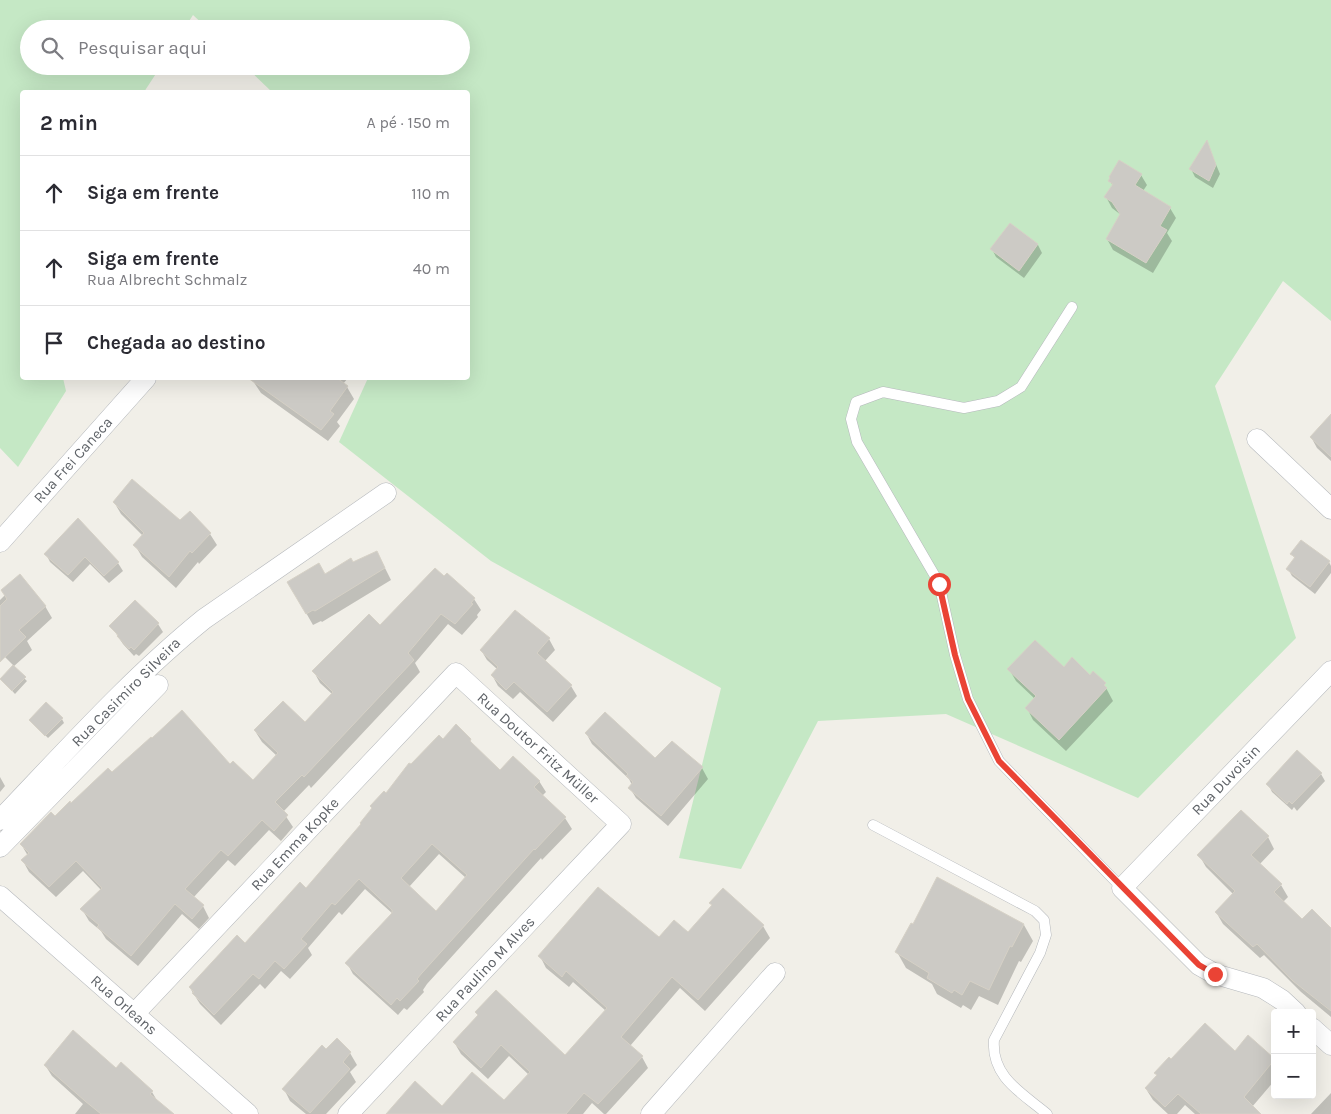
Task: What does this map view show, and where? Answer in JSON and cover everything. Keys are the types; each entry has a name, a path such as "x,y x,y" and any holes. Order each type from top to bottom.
{"street":[{"name":"Rua Frei Caneca","path":"0,542 144,380"},
{"path":"1257,439 1331,509"},
{"name":"Rua Casimiro Silveira","path":"0,820 143,671 178,640 204,619 386,493"},
{"name":"Rua Duvoisin","path":"1122,888 1331,671"},
{"name":"Rua Doutor Fritz Müller","path":"456,673 621,824"},
{"name":"Rua Emma Kopke","path":"134,1014 456,673"},
{"path":"0,847 158,686"},
{"name":"Rua Paulino M Alves","path":"348,1114 621,824"},
{"path":"1122,888 1199,965 1215,974 1263,988 1282,1000 1292,1009"},
{"name":"Rua Orleans","path":"0,896 248,1114"},
{"path":"651,1114 775,973"},
{"path":"1316,1032 1331,1045"}],"lane":[{"path":"1072,307 1021,387 998,401 964,408 883,392 856,402 851,419 857,442 939,584 955,655 968,699 999,761 1122,888"},
{"path":"873,825 1035,911 1044,920 1046,935 1040,953 994,1040 994,1051 997,1064 1004,1078 1047,1114"}],"green space":[{"path":"0,0 1331,0 1331,321 1283,281 1215,386 1296,638 1138,798 946,714 818,721 741,869 679,858 721,688 491,561 339,442 367,380 470,380 470,90 270,90 254,75 470,75 470,20 198,20 193,15 190,20 20,20 20,75 155,75 145,90 20,90 20,380 63,380 66,391 18,467 0,448"}],"building":[{"path":"1207,140 1216,165 1209,181 1189,169"},
{"path":"1119,160 1142,174 1135,185 1171,207 1160,226 1167,230 1146,263 1106,239 1120,214 1112,202 1104,197 1113,184 1108,181 1109,177"},
{"path":"1010,223 1038,244 1019,271 990,249"},
{"path":"251,380 340,380 348,386 330,411 334,414 321,430"},
{"path":"1331,414 1331,457 1310,437"},
{"path":"132,479 180,520 190,511 211,533 192,553 190,551 169,577 133,545 144,533 113,502"},
{"path":"78,518 119,562 104,576 85,557 68,575 44,554"},
{"path":"1301,540 1330,561 1310,587 1286,569 1295,557 1290,554"},
{"path":"377,551 385,568 315,611 313,610 306,614 287,582 319,563 325,574 351,558 353,562"},
{"path":"435,568 444,576 447,573 475,598 471,603 473,604 455,624 441,614 408,653 414,660 304,777 302,775 275,802 288,815 274,831 262,820 228,856 221,850 185,889 204,905 192,919 175,904 131,956 97,927 99,925 80,909 102,888 76,861 49,887 21,860 29,853 20,844 51,812 55,816 108,768 112,772 182,710 230,764 233,761 253,780 278,753 254,730 283,701 305,722 333,692 312,671 369,614 380,625"},
{"path":"20,574 46,606 19,630 26,637 0,662 0,606 7,599 1,590"},
{"path":"135,600 159,623 134,650 131,647 129,649 109,626"},
{"path":"515,610 550,638 537,653 572,685 547,712 514,682 506,690 491,675 498,667 480,650"},
{"path":"1035,640 1064,667 1072,657 1090,675 1093,671 1106,683 1104,685 1107,688 1059,740 1025,708 1036,696 1007,669"},
{"path":"13,665 26,677 12,691 0,679"},
{"path":"46,702 63,718 45,736 29,720"},
{"path":"605,712 655,758 672,741 703,767 661,816 628,788 633,782 626,776 628,774 585,733"},
{"path":"456,724 471,739 470,741 500,770 513,756 540,781 534,787 566,817 534,849 422,973 417,979 419,981 400,1001 397,998 391,1005 345,963 392,913 392,910 359,879 335,905 332,903 301,939 307,944 284,969 275,961 259,979 253,974 214,1015 192,993 194,992 189,987 237,935 245,943 300,882 306,888 361,824 372,808 370,806 384,791 386,793 409,763 411,764 439,735 443,739","holes":["432,844 467,875 436,911 401,878"]},
{"path":"1297,750 1322,773 1292,804 1289,801 1287,804 1266,784"},
{"path":"1241,810 1269,836 1251,855 1282,884 1274,892 1302,919 1312,909 1331,928 1331,1011 1293,981 1257,944 1253,947 1215,912 1235,891 1197,855"},
{"path":"937,877 1024,924 1012,947 1010,946 989,990 970,981 962,995 954,990 952,993 927,978 929,973 895,952 911,923 913,924"},
{"path":"598,887 659,937 674,920 688,932 712,905 709,903 723,888 764,925 698,1000 672,977 621,1037 643,1056 598,1104 584,1093 566,1114 386,1114 415,1081 442,1106 472,1072 504,1100 530,1072 501,1045 481,1068 453,1042 478,1015 475,1012 496,990 565,1055 607,1008 566,971 562,977 538,956"},
{"path":"1205,1023 1235,1051 1248,1035 1271,1055 1271,1064 1244,1097 1261,1114 1201,1114 1178,1094 1165,1107 1145,1088 1157,1075 1154,1073 1169,1057 1171,1059"},
{"path":"73,1030 116,1068 121,1062 153,1091 150,1094 174,1114 101,1114 85,1101 44,1065"},
{"path":"337,1038 351,1052 343,1062 350,1069 310,1113 282,1089 322,1045 326,1049"}],"route":[{"path":"939,584 955,655 968,699 999,761 1199,965 1215,974"}]}
